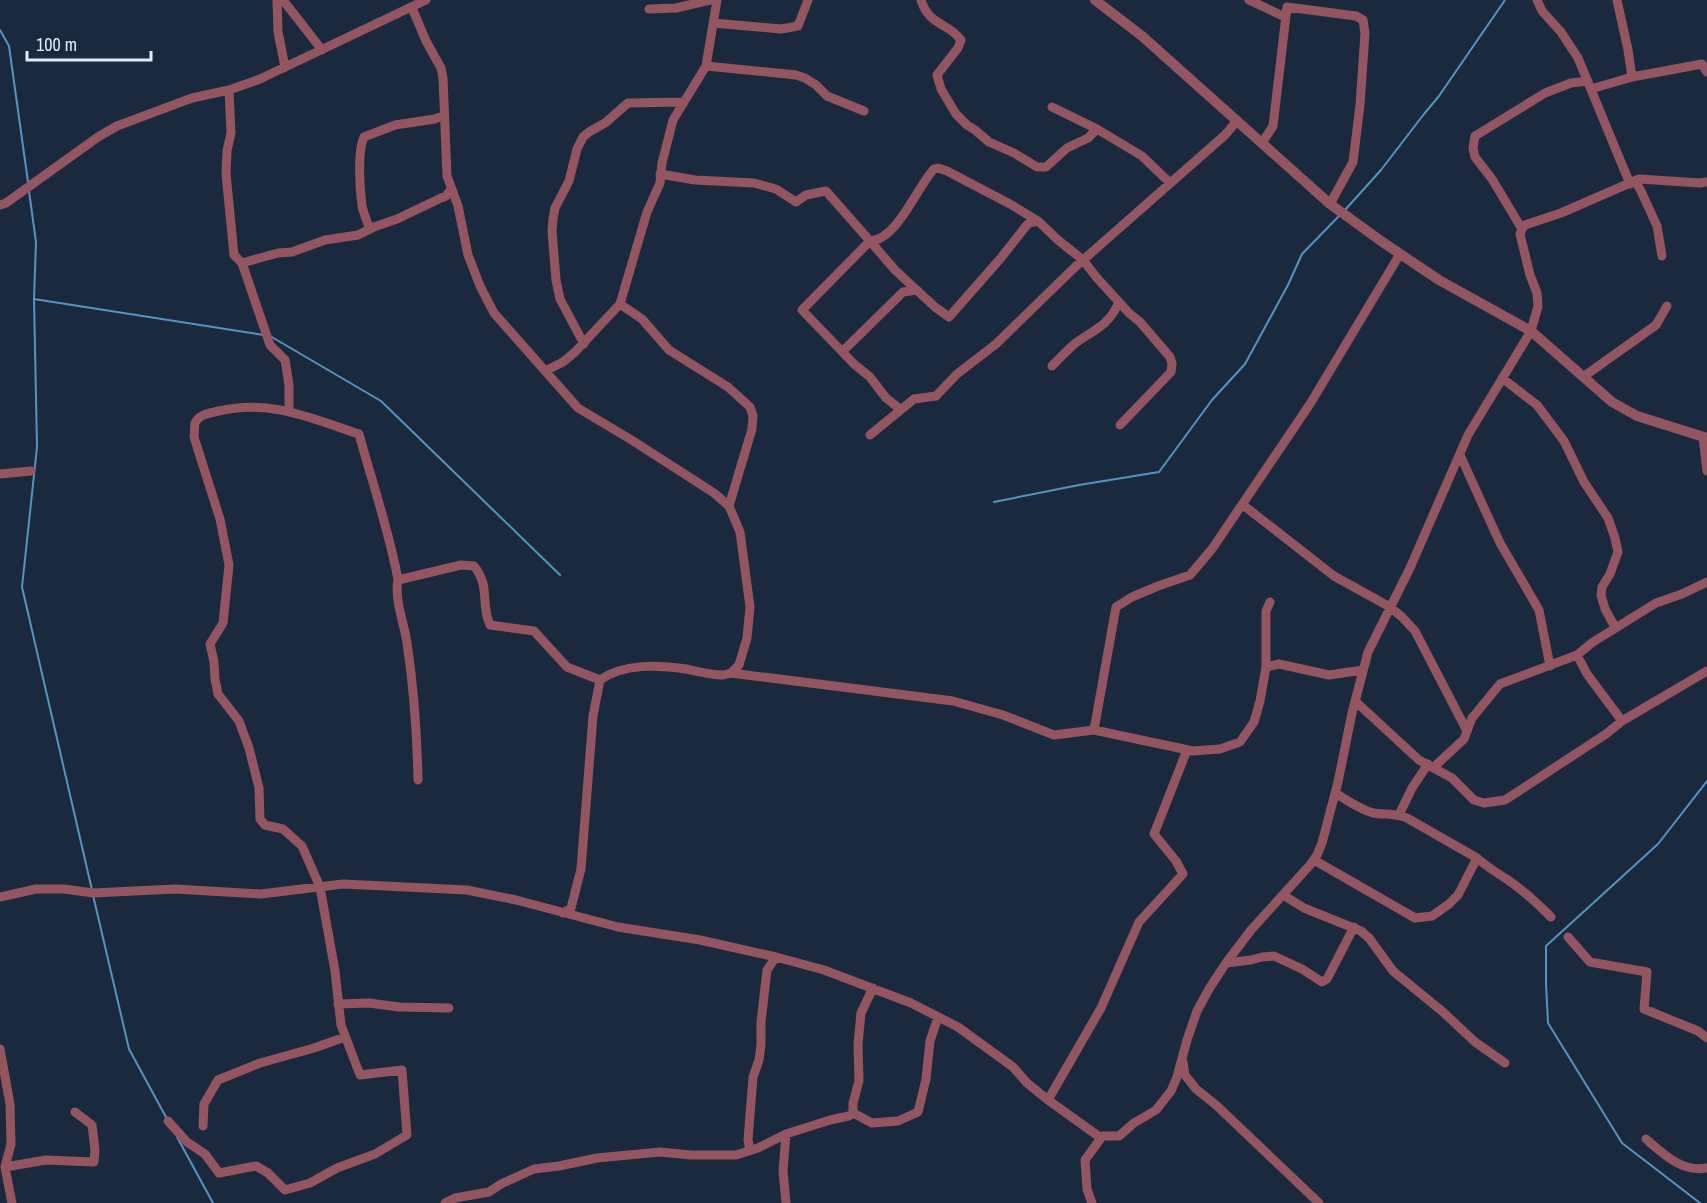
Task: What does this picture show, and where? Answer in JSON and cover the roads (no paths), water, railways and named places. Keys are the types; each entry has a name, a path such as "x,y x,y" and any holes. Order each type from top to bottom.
{"street":[{"path":"277,0 278,32 285,67"},
{"path":"283,0 322,50"},
{"path":"0,205 117,126 192,98 229,90 260,79 426,0"},
{"path":"649,9 676,8 710,0"},
{"path":"545,371 562,362 584,344 620,304 648,212 660,183 669,131 683,102 706,66 717,0"},
{"path":"713,23 781,29 798,26 808,0"},
{"path":"921,0 925,11 940,25 957,33 962,40 937,75 941,89 957,114 989,142 1037,167 1046,166 1067,148 1088,138 1097,129"},
{"path":"1095,0 1142,36 1348,218 1440,280 1531,331 1612,402 1637,416 1705,438 1707,471"},
{"path":"1249,0 1286,8 1356,16 1365,24 1360,105 1353,162 1333,206"},
{"path":"1538,0 1542,11 1570,43 1633,183 1641,191 1657,226 1662,256"},
{"path":"1617,0 1632,77"},
{"path":"412,8 441,68 447,176 458,206 468,255 494,313 578,408 714,493 729,506 740,532 750,607 747,638 739,665 731,673"},
{"path":"1262,143 1272,126 1286,8"},
{"path":"1522,229 1492,179 1475,157 1474,136 1545,93 1571,83 1590,85 1702,64 1707,72"},
{"path":"706,66 787,74 805,78 827,96 864,111"},
{"path":"229,90 231,133 227,151 226,183 234,255 242,263 270,345 285,360 290,385 289,410"},
{"path":"584,344 560,299 552,231 555,208 569,181 577,149 583,137 605,123 628,103 683,102"},
{"path":"1052,107 1097,129 1142,156 1170,183"},
{"path":"370,229 361,194 360,155 364,137 395,124 435,119 444,115"},
{"path":"870,435 914,399 936,396 957,374 996,344 1083,260 1238,121"},
{"path":"900,409 886,398 870,377 854,364 802,310 870,241 876,241 884,236 906,211 930,172 938,168 1010,204 1038,221 1083,260 1170,357 1171,372 1120,425"},
{"path":"660,174 695,180 754,183 776,189 796,202 806,195 826,191 895,270 949,317 1026,226 1038,221"},
{"path":"1092,1203 1087,1189 1085,1160 1103,1136 1119,1136 1134,1123 1156,1110 1171,1091 1197,1011 1226,963 1251,930 1314,860 1322,843 1368,652 1410,568 1468,435 1531,331 1538,306 1537,293 1520,234 1522,229 1525,225 1561,213 1639,179 1707,182"},
{"path":"242,263 279,253 292,252 325,240 358,235 446,196 451,189"},
{"path":"1094,730 1116,607 1132,597 1190,575 1212,549 1310,404 1400,254"},
{"path":"843,351 903,292 917,290"},
{"path":"1052,366 1076,343 1111,318 1119,302"},
{"path":"620,304 642,319 669,350 728,387 750,407 753,416 752,429 729,506"},
{"path":"1583,377 1656,325 1667,306"},
{"path":"1502,378 1537,405 1564,441 1584,482 1608,518 1618,552 1610,574 1602,587 1601,595 1605,609 1615,627"},
{"path":"168,1121 187,1142 204,1154 219,1173 256,1166 268,1173 285,1190 310,1183 337,1168 375,1154 407,1135 402,1070 360,1075 341,1025 335,971 320,887 302,846 284,829 265,825 260,819 259,788 249,748 239,721 218,694 210,644 223,623 229,565 220,519 194,437 195,423 203,414 256,406 289,410 359,434 391,544 398,580 396,591 407,643 417,729 418,780"},
{"path":"1460,455 1500,543 1539,610 1550,666"},
{"path":"0,474 31,471"},
{"path":"1243,505 1334,576 1390,607 1415,631 1467,731"},
{"path":"398,580 461,565 474,566 483,576 486,597 485,615 489,625 534,631 567,667 600,680"},
{"path":"1399,814 1412,788 1431,766 1464,739 1472,718 1500,684 1577,655 1615,627 1656,603 1707,582"},
{"path":"567,911 581,869 593,716 600,680 607,675 626,669 656,666 715,675 731,673 953,701 1003,715 1054,735 1094,730 1186,750 1220,749 1240,742 1254,722 1266,667 1266,611 1270,602"},
{"path":"1577,655 1587,674 1622,721"},
{"path":"1266,667 1279,664 1329,675 1362,670"},
{"path":"1355,701 1419,760 1452,778 1474,800 1479,802 1505,800 1622,721 1707,671"},
{"path":"1048,1100 1101,1008 1139,922 1183,874 1176,861 1154,834 1186,750"},
{"path":"1335,793 1362,809 1382,814 1399,814 1477,858 1534,900 1551,916"},
{"path":"1314,860 1415,918 1432,916 1449,904 1458,895 1477,858"},
{"path":"0,897 36,889 100,893 175,889 261,894 343,884 467,890 567,911 579,917 627,928 700,940 824,970 911,1003 958,1027 1013,1067 1027,1083 1048,1100 1101,1138"},
{"path":"1283,895 1304,908 1354,927 1369,938 1393,971 1475,1042 1505,1063"},
{"path":"1226,963 1274,956 1302,969 1318,981 1324,981 1354,927"},
{"path":"1568,937 1590,962 1647,972 1644,1010 1698,1031 1707,1038"},
{"path":"750,1150 748,1140 753,1077 761,1046 761,1022 767,970 776,957"},
{"path":"853,1113 853,1103 859,1081 858,1044 861,1013 873,988"},
{"path":"339,1004 369,1003 399,1007 449,1008"},
{"path":"853,1113 872,1123 898,1121 918,1112 926,1079 930,1041 938,1017"},
{"path":"203,1126 204,1104 218,1080 260,1063 345,1037"},
{"path":"0,1049 10,1104 11,1144 4,1164 12,1203"},
{"path":"1182,1056 1185,1075 1196,1089 1216,1105 1319,1203"},
{"path":"4,1164 46,1160 94,1162 92,1125 75,1112"},
{"path":"445,1203 455,1198 489,1192 534,1169 597,1158 660,1152 736,1155 786,1134 853,1113"},
{"path":"786,1134 783,1171 786,1203"},
{"path":"1646,1139 1681,1165 1698,1170 1707,1168"}],"waterway":[{"path":"1345,210 1381,170 1439,96 1505,0"},
{"path":"0,30 9,46 28,182"},
{"path":"29,191 36,242 34,299 37,447 22,587 92,890"},
{"path":"994,502 1159,472 1212,400 1245,364 1288,285 1302,254 1339,216"},
{"path":"34,299 264,335"},
{"path":"270,336 381,401 560,575"},
{"path":"1700,1203 1622,1143 1548,1023 1546,946 1658,844 1707,781"},
{"path":"93,895 129,1049 167,1119"},
{"path":"177,1137 213,1203"}]}
